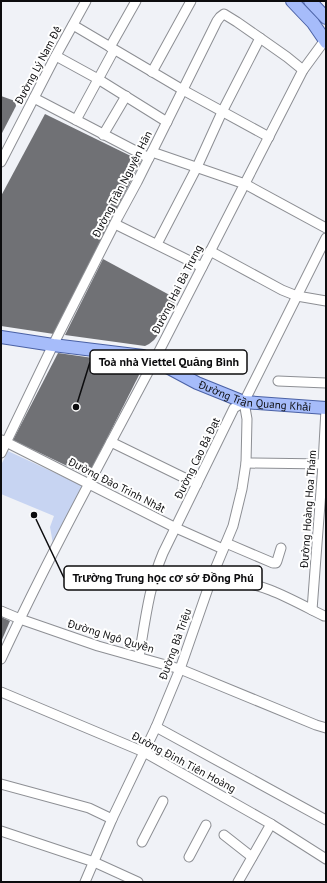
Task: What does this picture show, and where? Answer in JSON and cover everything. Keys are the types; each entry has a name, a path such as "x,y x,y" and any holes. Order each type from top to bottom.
{"main road":[{"path":"292,1 313,23 325,41"},
{"path":"310,1 326,18"},
{"name":"Đường Trần Quang Khải","path":"1,337 143,356 154,360 197,383 244,402 326,409"}],"street":[{"name":"Đường Lý Nam Đế","path":"1,162 86,1"},
{"path":"76,120 136,1"},
{"path":"152,72 192,1"},
{"name":"Đường Trần Nguyên Hãn","path":"1,453 4,441 220,17 224,14 237,22 288,57 303,70"},
{"path":"73,25 183,90 269,137"},
{"path":"157,244 197,167 222,112 260,38"},
{"name":"Đường Hai Bà Trưng","path":"1,659 88,485 303,70 325,41"},
{"path":"56,56 98,79 167,122"},
{"path":"103,135 126,96"},
{"path":"34,98 103,135 151,155 197,167 244,184 326,228"},
{"path":"115,224 202,266"},
{"name":"Đường Cao Bá Đạt","path":"139,657 152,586 158,565 234,408 244,402 326,238"},
{"path":"210,251 282,290 297,296 326,300"},
{"path":"278,381 326,383"},
{"name":"Đường Bà Triệu","path":"85,882 112,819 156,727 180,669 213,574 233,526 239,504 246,463 248,419 244,402"},
{"name":"Đường Hoàng Hoa Thám","path":"312,610 321,547 326,409"},
{"name":"Đường Đào Trinh Nhất","path":"4,441 88,485 176,528 273,563 276,563 281,548"},
{"path":"111,442 198,484"},
{"path":"246,463 325,464"},
{"path":"213,574 270,590 326,616"},
{"name":"Đường Ngô Quyền","path":"1,610 20,619 98,646 180,669 326,728"},
{"name":"Đường Đinh Tiên Hoàng","path":"1,692 144,752 271,824 326,859"},
{"path":"156,727 326,820"},
{"path":"1,784 89,808 112,819"},
{"path":"142,842 163,801"},
{"path":"238,882 271,824"},
{"path":"188,857 206,825"},
{"path":"1,831 94,862 138,882"},
{"path":"224,835 252,857"}],"shaded area":[{"path":"8,451 83,486 53,544 50,527 54,516 1,494 1,465"}],"building":[{"path":"1,96 15,101 16,106 1,135"},
{"path":"45,114 141,161 54,334 1,326 1,196"},
{"path":"103,259 177,299 157,336 149,344 145,346 65,335"},
{"path":"58,353 135,364 139,375 88,476 13,440"},
{"path":"1,617 10,621 1,642"}],"place":[{"name":"Toà nhà Viettel Quảng Bình","path":"76,407"},
{"name":"Trường Trung học cơ sở Đồng Phú","path":"34,515"}]}
